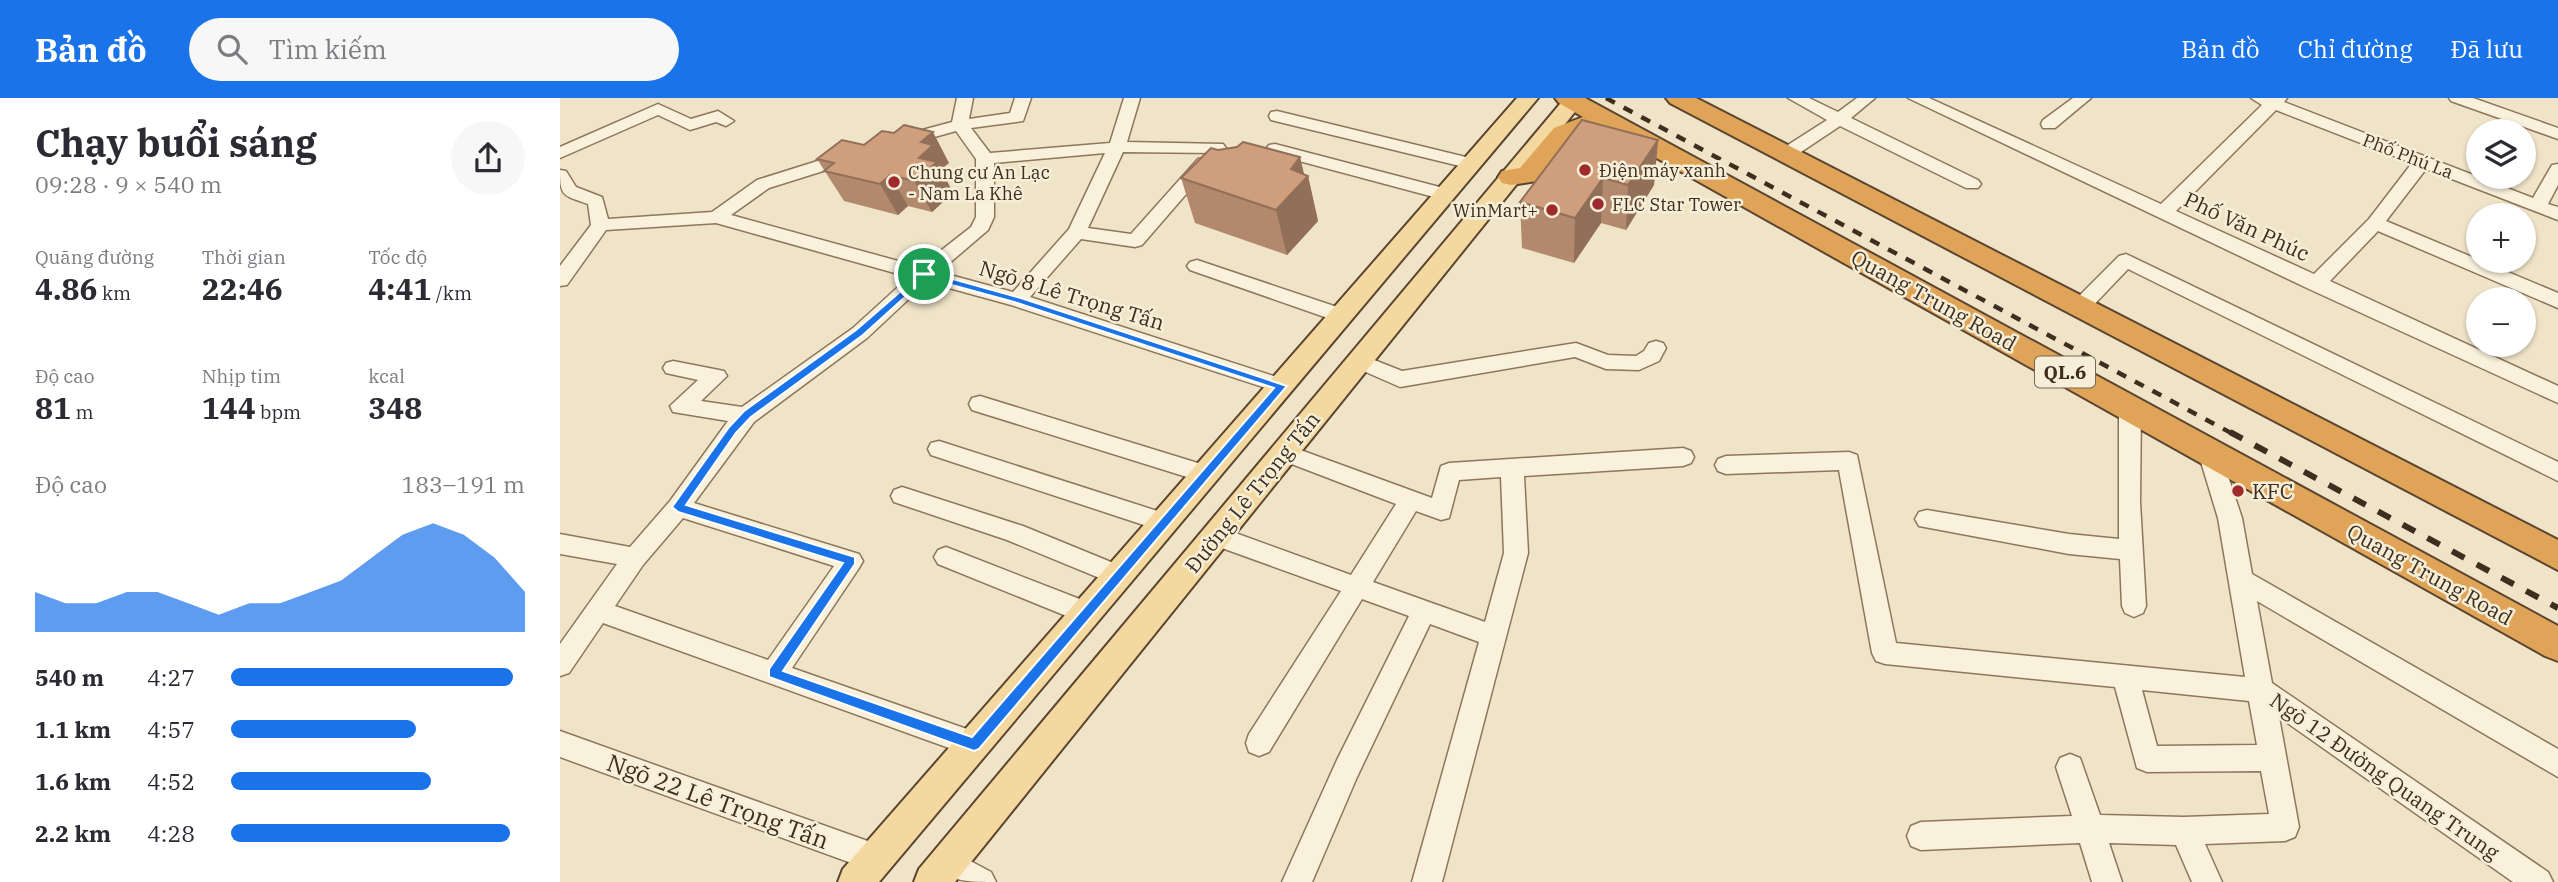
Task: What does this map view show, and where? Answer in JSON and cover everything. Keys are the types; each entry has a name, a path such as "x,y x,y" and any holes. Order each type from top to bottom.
{"highway":[{"path":"1678,98 2558,556"},
{"name":"Quang Trung Road","path":"1569,103 1624,129 2558,645"},
{"path":"1511,177 1528,175 1564,130 1574,126 1603,123 1624,129"}],"main road":[{"path":"1526,101 1569,103"},
{"name":"Đường Lê Trọng Tấn","path":"856,882 1526,101"},
{"name":"Đường Lê Trọng Tấn","path":"940,872 1569,103"}],"street":[{"path":"560,665 635,558 678,507 746,416 860,333 924,274 979,230 985,217 985,159 960,125 965,98"},
{"path":"716,217 763,184 960,125 1017,117 1023,98"},
{"path":"1017,300 1077,232 1117,147 1132,98"},
{"path":"1796,98 1972,184"},
{"path":"1786,154 1867,98"},
{"name":"Phố Văn Phúc","path":"1916,98 2558,395"},
{"path":"2049,124 2083,98"},
{"path":"2457,98 2558,134"},
{"path":"2164,212 2270,100"},
{"name":"Phố Phú La","path":"2270,100 2558,214"},
{"path":"560,153 658,109 690,125 718,116 726,121"},
{"path":"1278,116 1472,164"},
{"path":"985,159 1117,147 1217,148 1135,241 1077,232"},
{"path":"1275,149 1445,194"},
{"path":"2316,284 2375,222 2422,162"},
{"path":"2538,205 2558,169"},
{"path":"560,175 565,193 596,201 600,225 560,280"},
{"name":"Ngõ 8 Lê Trọng Tấn","path":"600,225 716,217 1017,300 1282,386"},
{"path":"2375,222 2558,301"},
{"path":"2080,307 2126,260 2558,472"},
{"path":"1197,266 1342,316"},
{"path":"1359,361 1400,379 1576,350 1606,362 1639,363 1652,356 1656,348"},
{"path":"673,368 717,376 681,406 746,416"},
{"path":"980,404 1206,474"},
{"path":"2130,408 2134,606"},
{"path":"939,449 1165,523"},
{"path":"1284,452 1441,511 1449,472 1683,457"},
{"name":"Ngõ 12 Đường Quang Trung","path":"2209,452 2230,519 2261,690 2538,882"},
{"path":"1726,465 1849,461 1885,653 2261,690 2285,827 2184,831 2088,829 1920,836"},
{"path":"1427,882 1516,553 1512,470"},
{"path":"902,496 1015,533 1119,576"},
{"path":"1259,743 1411,500"},
{"path":"678,507 851,561 774,673"},
{"path":"1927,519 2069,544 2131,550"},
{"path":"1216,536 1493,636"},
{"path":"560,544 635,558"},
{"path":"946,557 1086,613"},
{"path":"2242,580 2558,764"},
{"path":"598,611 974,744"},
{"path":"1297,882 1347,769 1424,611"},
{"path":"2125,677 2147,759 2272,758"},
{"name":"Ngõ 22 Lê Trọng Tấn","path":"560,744 876,858"},
{"path":"2070,767 2107,882"},
{"path":"2184,831 2207,882"},
{"path":"940,872 981,882"}],"building":[{"path":"1582,120 1658,140 1628,185 1603,178 1575,218 1520,202"},
{"path":"904,125 933,132 921,142 933,145 919,158 937,162 914,181 890,175 880,184 824,171 834,163 817,159 842,140 864,145 882,131 894,133"},
{"path":"1243,142 1300,157 1291,169 1308,176 1276,210 1181,178 1211,148 1218,150 1237,147"}],"railway":[{"path":"1606,98 2233,434"},
{"path":"2230,432 2558,608"}],"place":[{"name":"Điện máy xanh","path":"1585,170"},
{"name":"Chung cư An Lạc - Nam La Khê","path":"894,182"},
{"name":"FLC Star Tower","path":"1598,204"},
{"name":"WinMart+","path":"1552,210"},
{"name":"KFC","path":"2238,491"}],"route":[{"path":"924,274 1017,300 1282,386 974,744 774,673 851,561 678,507 733,430 748,414 860,333 924,274"}]}
